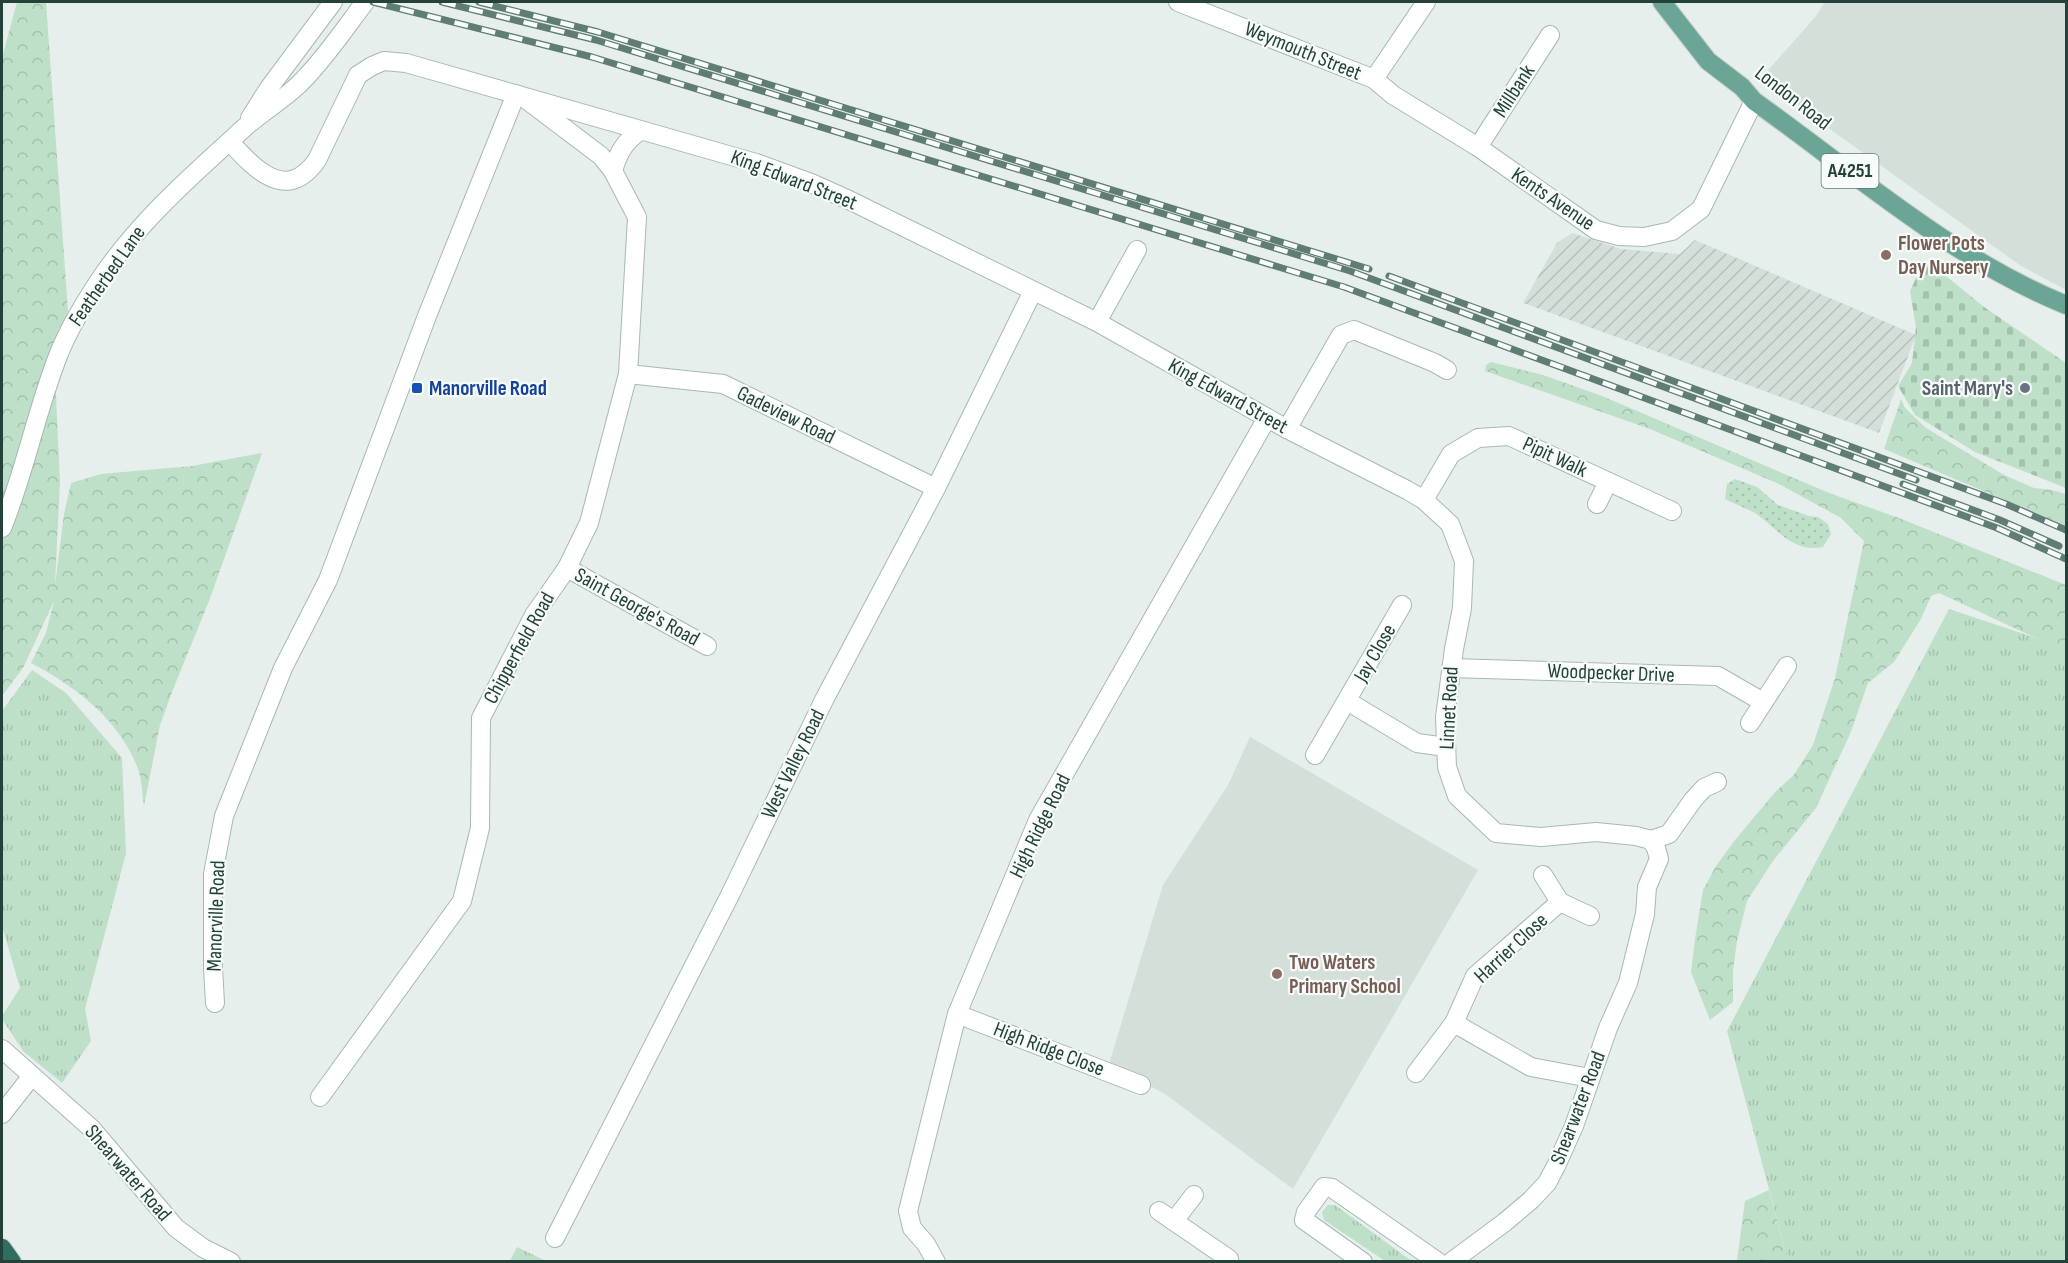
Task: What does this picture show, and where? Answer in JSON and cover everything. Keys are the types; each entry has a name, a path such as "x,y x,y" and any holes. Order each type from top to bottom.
{"highway":[{"path":"2,1248 12,1262"}],"main road":[{"name":"London Road","path":"1662,2 1708,61 1742,87 1754,101 1956,248 2045,296 2067,305"}],"street":[{"name":"Featherbed Lane","path":"245,127 269,88 333,2"},
{"name":"Featherbed Lane","path":"2,528 49,382 72,323 98,282 142,225 245,127 306,78 365,2"},
{"name":"Weymouth Street","path":"1178,2 1374,79 1426,2"},
{"name":"Millbank","path":"1478,147 1550,34"},
{"name":"King Edward Street","path":"230,142 262,174 282,181 297,178 311,168 317,160 358,75 384,61 406,63 728,155 811,183 849,200 1097,322 1287,429 1383,479"},
{"name":"Kents Avenue","path":"1374,79 1393,95 1478,147 1596,230 1619,236 1659,236 1672,231 1701,210 1754,101"},
{"name":"Chipperfield Road","path":"320,1097 462,902 480,828 481,718 534,615 567,568 589,523 628,374 637,217 614,171 601,156 518,94"},
{"name":"Manorville Road","path":"215,1003 213,874 224,816 283,668 328,580 427,316 518,94"},
{"path":"614,171 621,149 632,136 640,131"},
{"path":"1097,322 1137,250"},
{"name":"West Valley Road","path":"555,1238 730,895 824,700 936,488 1033,291"},
{"path":"1287,429 1341,335 1354,330 1447,369"},
{"name":"Gadeview Road","path":"628,374 723,384 936,488"},
{"name":"High Ridge Road","path":"936,1262 926,1244 912,1228 908,1211 957,1014 1038,820 1267,418"},
{"name":"Pipit Walk","path":"1424,500 1451,454 1478,438 1509,436 1672,511"},
{"name":"Linnet Road","path":"1383,479 1424,500 1450,524 1464,561 1462,608 1445,717 1447,767 1457,796 1496,833 1541,837 1596,832 1651,840"},
{"name":"Pipit Walk","path":"1598,504 1608,482"},
{"name":"Saint George's Road","path":"567,568 707,646"},
{"name":"Jay Close","path":"1315,755 1402,605"},
{"path":"1750,723 1788,666"},
{"name":"Woodpecker Drive","path":"1451,668 1718,676 1763,702"},
{"name":"Jay Close","path":"1347,701 1417,743 1446,747"},
{"path":"1651,840 1669,834 1704,788 1717,782"},
{"name":"Shearwater Road","path":"1450,1262 1505,1222 1532,1200 1547,1183 1574,1126 1608,1028 1628,983 1639,930 1645,914 1647,887 1659,859 1651,840"},
{"path":"1543,875 1560,902"},
{"name":"Harrier Close","path":"1416,1073 1454,1023 1475,976 1560,902 1590,916"},
{"name":"High Ridge Close","path":"957,1014 1141,1085"},
{"path":"1454,1023 1531,1067 1590,1078"},
{"path":"2,1049 31,1077 2,1114"},
{"name":"Shearwater Road","path":"31,1077 92,1129 199,1255 231,1262"},
{"path":"1363,1262 1304,1220 1306,1212 1324,1187 1332,1188 1438,1262"},
{"path":"1194,1195 1167,1216 1229,1259"}],"shaded area":[{"path":"1825,2 2066,2 2066,290 2021,266 1802,109 1763,76 1816,16"},
{"path":"1572,233 1621,249 1680,254 1695,240 1916,335 1879,433 1523,303 1557,243"},
{"name":"Two Waters Primary School","path":"1250,737 1478,870 1293,1189 1165,1094 1109,1064 1163,885 1228,785"}],"green space":[{"path":"17,2 46,2 68,312 54,352 60,482 55,585 64,514 71,483 101,474 192,466 262,453 209,601 160,725 144,806 138,769 120,735 94,706 64,682 31,663 46,633 54,601 23,668 2,696 2,58"},
{"path":"1924,261 1984,307 2066,363 2066,488 1975,452 1915,415 1898,386 1912,363 1916,327 1910,291"},
{"path":"1491,362 1543,375 1602,396 1829,493 1899,518 2066,585 2066,652 1939,593 1931,596 1921,619 1894,662 1868,683 1850,734 1816,808 1773,861 1747,901 1737,941 1733,971 1733,1002 1710,1020 1691,972 1703,890 1716,866 1735,840 1776,791 1793,776 1813,745 1835,678 1864,541 1841,518 1779,484 1650,429 1485,371 1486,365"},
{"path":"1901,399 1905,408 1926,428 2004,475 2034,488 2066,494 2066,526 1884,449"},
{"path":"1735,479 1757,487 1778,505 1818,517 1828,524 1831,534 1823,547 1812,548 1794,543 1755,513 1725,499 1727,484"},
{"path":"1949,609 2066,648 2066,1261 1788,1261 1727,1031"},
{"path":"32,670 66,693 122,758 126,853 85,1009 91,1041 62,1083 23,1051 2,1019 20,988 2,926 2,711"},
{"path":"1769,1190 1788,1261 1737,1261 1745,1201"},
{"path":"1328,1205 1335,1205 1409,1259 1417,1261 1385,1261 1324,1220 1322,1212"},
{"path":"517,1247 546,1261 510,1261"}],"railway":[{"path":"373,2 592,57 1344,287 1997,528 2066,559"},
{"path":"442,2 596,40 1350,271 1916,480"},
{"path":"479,2 598,32 1369,269"},
{"path":"1389,276 2006,504 2066,530"},
{"path":"1903,484 2000,520 2059,546"}],"place":[{"name":"Flower Pots Day Nursery","path":"1886,255"},
{"name":"Manorville Road","path":"417,388"},
{"name":"Saint Mary's","path":"2025,388"},
{"name":"Two Waters Primary School","path":"1277,974"}]}
